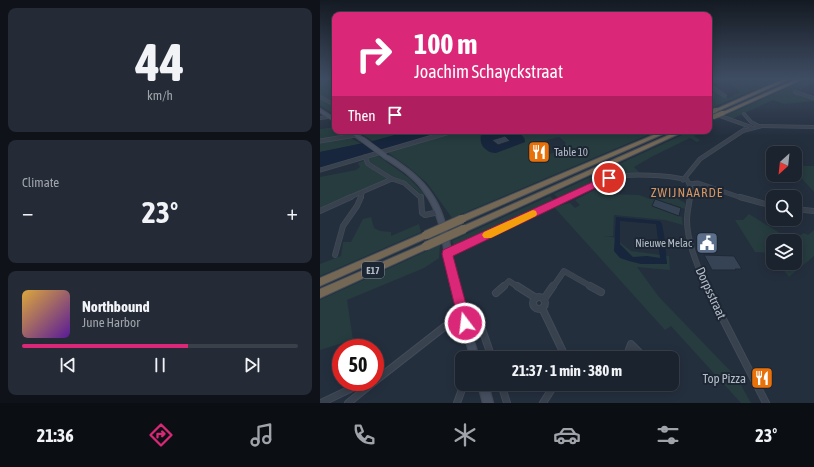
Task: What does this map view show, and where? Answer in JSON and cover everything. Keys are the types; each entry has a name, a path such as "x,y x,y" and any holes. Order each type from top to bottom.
{"highway":[{"path":"712,111 744,98"},
{"path":"712,118 758,98"},
{"name":"E17","path":"320,282 660,134"},
{"name":"E17","path":"320,294 675,134"}],"main road":[{"path":"320,110 332,118"},
{"path":"356,134 423,186 431,197 439,212 447,254 462,315 473,351"},
{"path":"485,391 488,403"}],"street":[{"path":"322,98 332,103"},
{"path":"712,113 751,128"},
{"path":"744,114 751,122 760,127"},
{"path":"320,118 332,116"},
{"path":"746,125 748,122 751,122"},
{"path":"683,180 700,159 741,132 751,128 760,127 814,127"},
{"path":"320,141 356,134"},
{"path":"320,170 338,166 443,134"},
{"path":"365,157 368,164 392,179 404,183 421,197 422,213 425,215 439,212"},
{"path":"642,177 651,181"},
{"path":"447,254 609,178 642,177 683,180 689,184 698,183 750,201 766,204"},
{"path":"320,211 392,179"},
{"name":"Dorpsstraat","path":"689,184 687,220 689,235 697,265 707,289 766,403"},
{"path":"335,255 343,227 353,213 362,196 362,193"},
{"path":"802,210 814,211"},
{"path":"544,299 564,271 601,292"},
{"path":"496,293 509,281 536,298 541,297 544,299"},
{"path":"536,298 534,306 537,309 542,308 546,304 544,299"},
{"path":"542,308 563,351"},
{"path":"384,374 448,324 462,315"},
{"path":"482,329 490,351"},
{"path":"629,351 632,344 638,351"},
{"path":"384,372 390,369"},
{"path":"321,403 346,391"},
{"path":"348,403 363,391"},
{"path":"457,403 461,391"},
{"path":"503,391 507,403"},
{"path":"543,403 551,391"}],"green space":[{"path":"320,98 332,98 332,113 320,105"},
{"path":"712,98 736,98 712,108"},
{"path":"765,98 814,99 814,101 784,104 773,100 732,119 725,116"},
{"path":"332,127 332,134 344,134 340,137 320,140 320,129"},
{"path":"362,134 398,134 373,141"},
{"path":"437,134 482,134 480,136 482,144 489,152 525,142 525,139 521,134 650,134 452,218 427,183 383,149","holes":["559,137 566,143 561,150 547,155 535,143"]},
{"path":"684,134 699,134 694,136 700,140 697,142 690,138 634,167 641,174 614,174 561,198 558,198 554,194"},
{"path":"351,138 361,144 320,152 320,142"},
{"path":"377,155 409,178 425,195 423,196 405,182 392,178 320,209 320,177 356,170 360,167 358,163"},
{"path":"802,166 814,166 814,192 802,179"},
{"path":"612,181 610,194 639,195 650,199 653,195 662,192 685,203 685,209 671,203 670,204 655,199 652,206 682,217 683,225 665,220 614,215 613,236 603,237 613,237 631,251 669,256 670,270 637,267 659,297 737,378 751,403 741,403 671,326 665,330 554,207 570,203 575,208 580,205 575,200"},
{"path":"550,196 554,200 552,203 462,244 454,245 452,241"},
{"path":"749,214 766,224 766,226 782,234 766,234 766,253 755,252 735,220 743,220"},
{"path":"371,217 374,228 380,231 391,232 391,236 419,224 421,232 320,276 320,264 341,256 343,242 351,242 363,219"},
{"path":"814,230 814,256 802,266 802,234 804,233 808,235"},
{"path":"440,245 439,258 424,268 347,300 353,339 332,339 332,346 320,350 320,300"},
{"path":"784,270 797,270 789,277"}],"water":[{"path":"398,134 438,134 389,149 370,153 339,164 320,168 320,152"},
{"path":"521,134 525,142 496,153 488,151 482,145 482,135"},
{"path":"616,217 660,221 662,224 665,241 658,240 656,224 620,221 620,244 633,257 647,256 660,258 658,242 665,243 667,264 641,264 620,258 614,251"}],"building":[{"path":"505,136 510,141 498,145 492,140"},
{"path":"655,199 681,208 679,216 652,206"},
{"path":"704,255 734,256 742,269 712,270"}],"slow traffic":[{"path":"487,235 533,214"}],"place":[{"name":"Table 10","path":"539,152"},
{"name":"Nieuwe Melac","path":"707,243"},
{"name":"Top Pizza","path":"762,378"}],"district":[{"name":"ZWIJNAARDE","path":"687,192"}],"route":[{"path":"465,323 447,254 609,178"}]}
